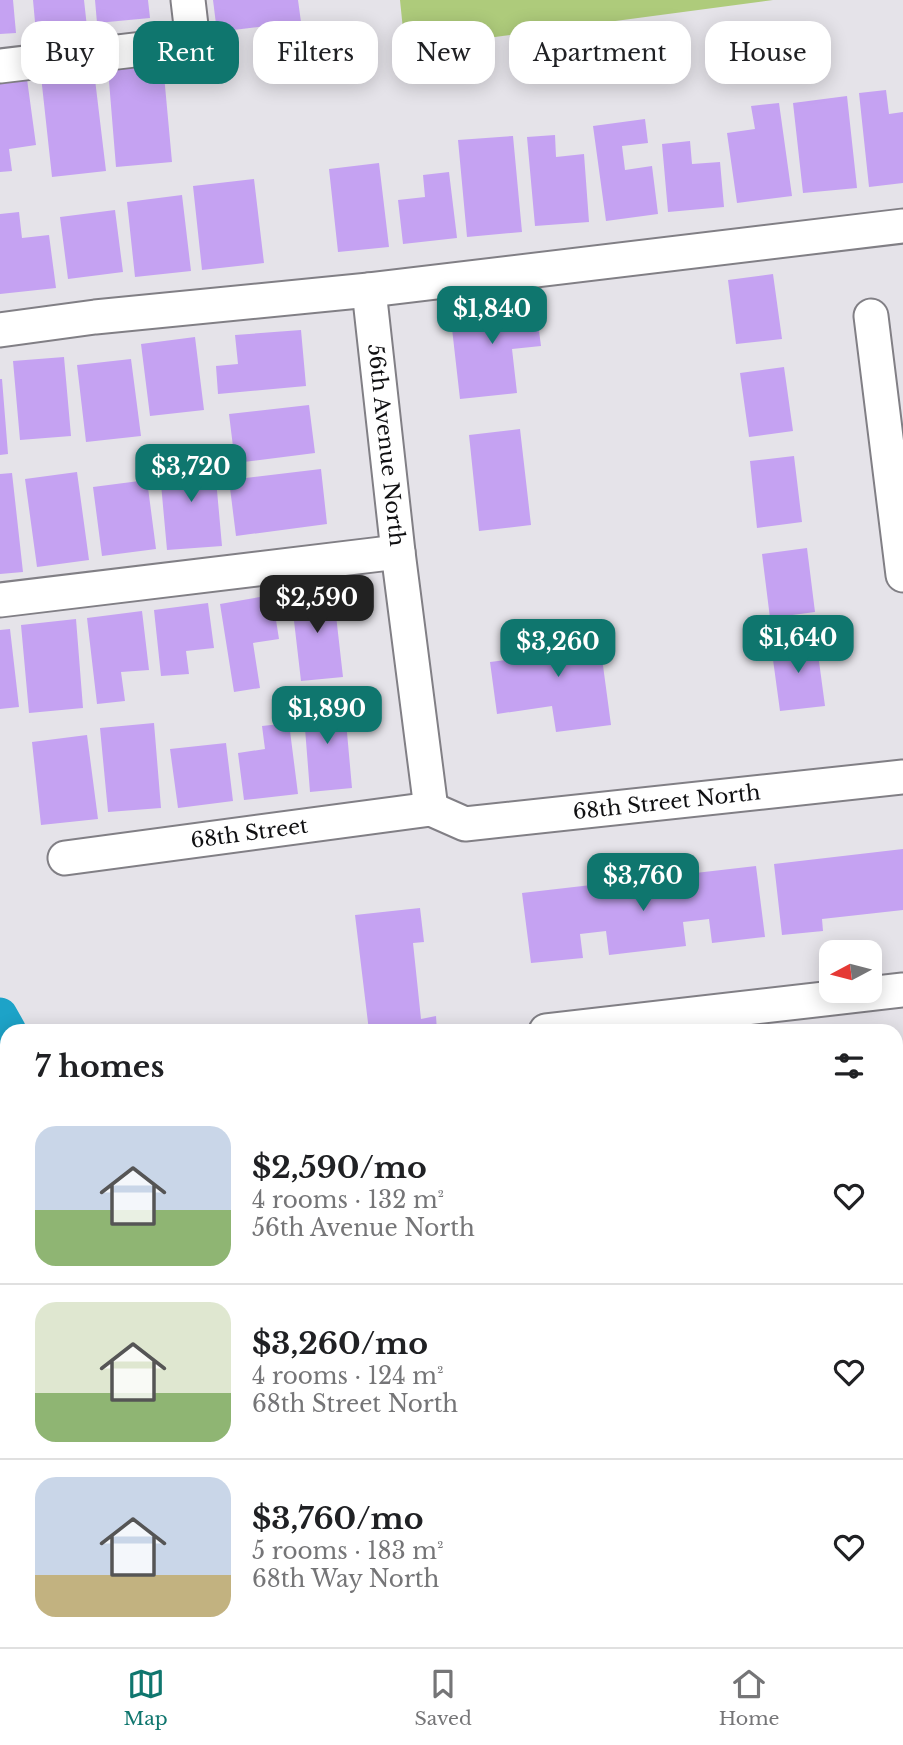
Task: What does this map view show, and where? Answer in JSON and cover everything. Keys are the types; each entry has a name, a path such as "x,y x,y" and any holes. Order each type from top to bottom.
{"street":[{"path":"0,66 192,43 188,0"},
{"path":"0,330 95,317 369,290 903,226"},
{"name":"56th Avenue North","path":"369,290 398,552 431,809"},
{"path":"871,316 903,575"},
{"path":"0,600 398,552"},
{"name":"68th Street North","path":"431,809 465,824 903,777"},
{"name":"68th Street","path":"65,858 431,809"},
{"path":"607,1024 903,990"}],"green space":[{"path":"400,0 773,0 615,21 509,21 509,35 495,37 495,21 402,21"}],"building":[{"path":"0,0 13,0 16,33 0,34"},
{"path":"33,0 84,0 86,21 35,21"},
{"path":"95,0 148,0 150,18 97,21"},
{"path":"213,0 298,0 301,21 253,21 253,28 239,29 239,21 216,21"},
{"path":"133,67 133,84 165,84 172,162 116,167 109,84 119,84 119,68"},
{"path":"21,80 21,84 28,84 36,145 9,149 12,171 0,172 0,83"},
{"path":"42,84 96,84 106,171 52,177"},
{"path":"886,90 889,114 903,112 903,183 869,187 859,93"},
{"path":"847,96 857,188 803,193 793,103"},
{"path":"779,103 792,196 737,203 727,133 755,129 751,106"},
{"path":"645,119 648,143 622,146 625,170 652,166 658,214 606,221 593,126"},
{"path":"555,135 556,157 584,154 589,222 535,226 527,137"},
{"path":"513,136 522,232 467,237 458,140"},
{"path":"690,141 692,164 720,162 724,207 668,212 662,144"},
{"path":"379,163 389,247 338,252 329,169"},
{"path":"449,172 457,238 403,244 398,200 425,197 423,175"},
{"path":"254,179 264,263 202,270 193,186"},
{"path":"182,195 191,271 135,277 127,202"},
{"path":"115,210 123,272 68,279 60,217"},
{"path":"19,212 22,238 49,235 56,288 0,294 0,214"},
{"path":"773,274 782,339 736,344 728,280"},
{"path":"535,300 541,346 512,349 517,393 460,399 450,311"},
{"path":"301,330 306,386 218,394 216,366 238,364 235,335"},
{"path":"195,337 204,410 150,416 141,344"},
{"path":"64,357 71,436 20,440 13,361"},
{"path":"131,359 141,436 86,442 77,365"},
{"path":"784,367 793,431 749,437 740,373"},
{"path":"0,379 8,454 0,455"},
{"path":"309,405 315,453 235,463 229,414"},
{"path":"520,429 531,525 479,531 469,435"},
{"path":"794,456 802,522 757,528 750,461"},
{"path":"214,457 222,546 167,550 159,462"},
{"path":"321,469 327,524 236,536 229,480"},
{"path":"77,472 89,560 37,567 25,479"},
{"path":"12,473 23,572 0,574 0,474"},
{"path":"147,480 156,549 102,556 93,487"},
{"path":"807,548 815,612 770,618 762,554"},
{"path":"333,589 343,677 301,681 291,595"},
{"path":"272,595 279,639 253,643 260,688 234,692 220,604"},
{"path":"208,603 214,648 186,651 189,674 161,676 154,610"},
{"path":"142,611 149,670 121,672 125,701 97,704 87,618"},
{"path":"76,619 83,708 29,713 21,625"},
{"path":"597,621 611,725 556,732 552,706 497,714 490,662 545,655 542,629"},
{"path":"10,629 19,707 0,709 0,630"},
{"path":"816,639 825,706 780,711 771,645"},
{"path":"344,699 352,788 310,792 303,703"},
{"path":"154,723 161,808 108,812 100,728"},
{"path":"289,723 298,794 244,800 238,753 265,749 262,726"},
{"path":"87,735 98,819 41,825 32,742"},
{"path":"226,743 233,801 178,808 170,749"},
{"path":"903,849 903,910 822,919 823,931 782,935 774,864"},
{"path":"756,866 765,937 712,943 709,919 683,922 686,946 609,955 606,931 580,934 583,958 531,963 522,893"},
{"path":"420,908 424,942 413,943 421,1019 436,1016 437,1024 368,1024 355,915"}],"waterway":[{"path":"0,1015 5,1024"}]}
